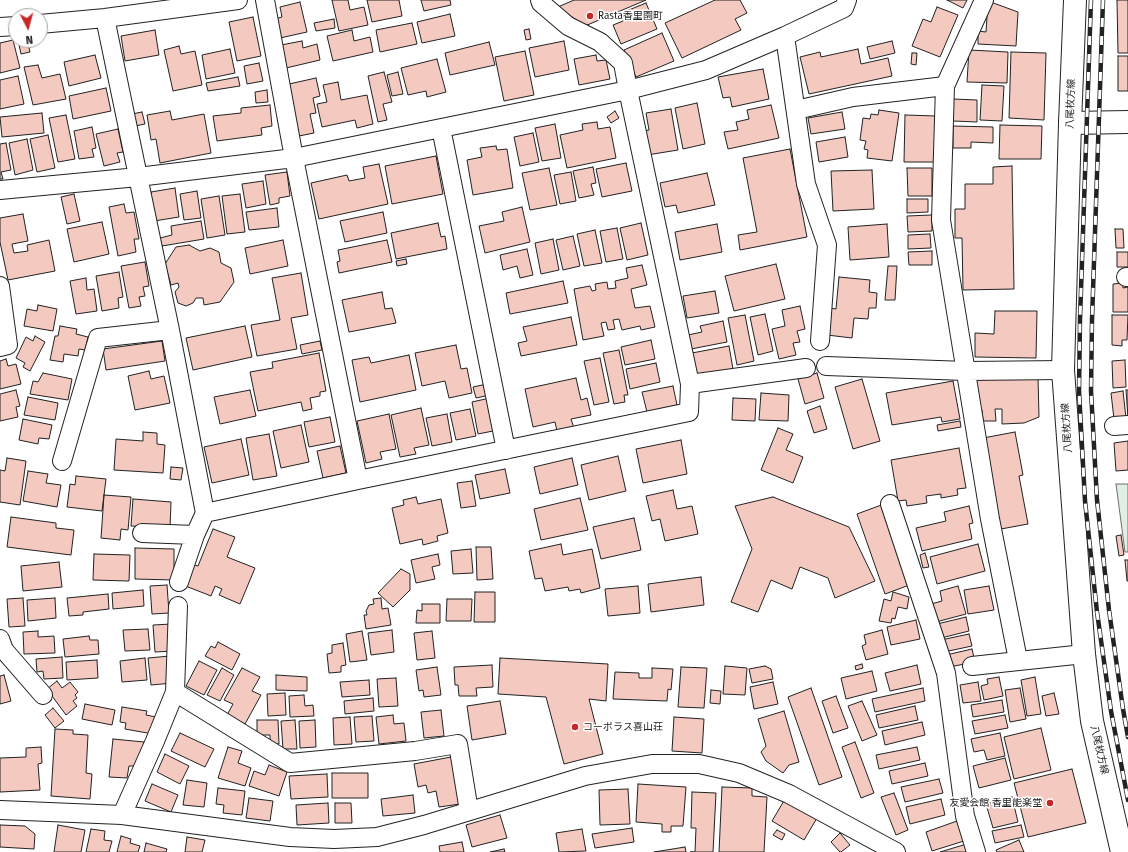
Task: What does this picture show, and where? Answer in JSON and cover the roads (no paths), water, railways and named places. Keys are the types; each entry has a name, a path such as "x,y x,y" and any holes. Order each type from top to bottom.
{"main road":[{"name":"八尾枚方線","path":"1075,0 1063,370 1084,654 1092,721 1122,852"},
{"path":"1070,123 1128,122"}],"street":[{"path":"48,23 105,18 238,0"},
{"path":"265,0 294,158 358,480"},
{"path":"205,513 689,412 690,384 623,64 600,42 568,26 540,0"},
{"path":"0,190 138,177 294,158 628,90 706,70 785,36 844,8 847,0"},
{"path":"984,0 945,86 941,220 990,519 1018,660"},
{"path":"105,18 170,330 205,513 195,535 179,582"},
{"path":"785,36 806,184 827,245 820,341"},
{"path":"796,110 853,97 945,86"},
{"path":"441,128 506,450"},
{"path":"0,286 8,345 0,347"},
{"path":"62,461 98,338 170,330"},
{"path":"826,366 966,371 1063,370"},
{"path":"690,384 806,368"},
{"path":"890,504 946,672 965,816 976,852"},
{"path":"142,533 195,535"},
{"path":"122,815 175,692 178,606"},
{"path":"0,639 4,650 43,695"},
{"path":"972,666 1084,654"},
{"path":"175,692 290,763 415,751 458,744 469,811"},
{"path":"0,810 122,815 292,844 334,839 377,837 424,825 585,776 652,764 699,764 739,773 789,794 896,852"}],"railway":[{"path":"1091,0 1080,319 1079,391 1085,501 1097,612 1111,711 1128,800"},
{"path":"1103,0 1091,391 1097,500 1109,610 1128,737"}],"place":[{"name":"Rasta香里園町","path":"590,16"},
{"name":"コーポラス喜山荘","path":"575,727"},
{"name":"友愛会館 香里能楽堂","path":"1050,803"}]}
